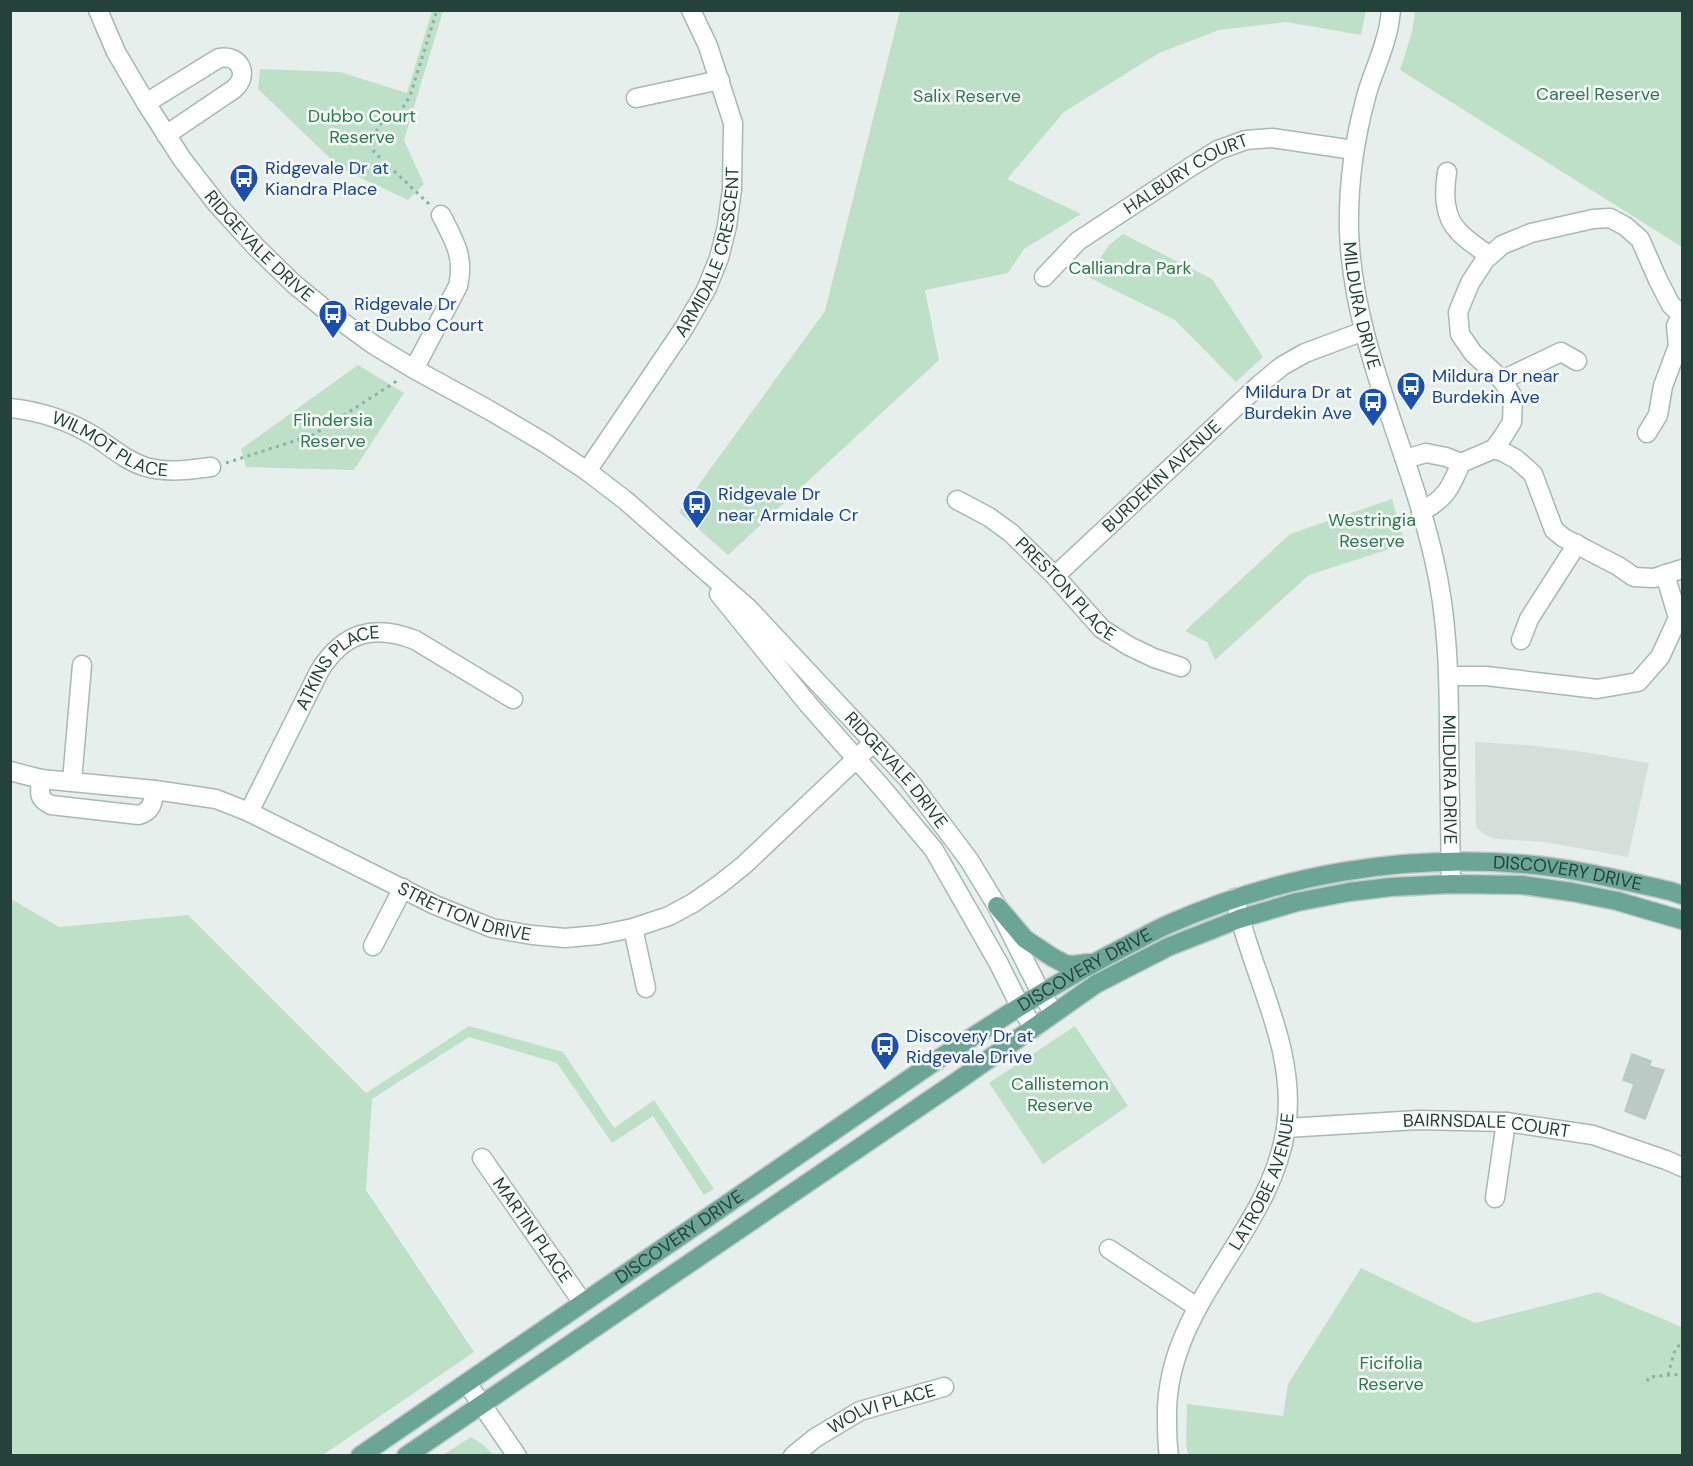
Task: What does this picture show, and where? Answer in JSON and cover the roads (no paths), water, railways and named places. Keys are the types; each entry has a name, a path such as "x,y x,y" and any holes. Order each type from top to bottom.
{"main road":[{"name":"DISCOVERY DRIVE","path":"360,1455 1020,1006 1094,962 1167,925 1234,898 1277,885 1347,871 1422,862 1522,864 1582,872 1683,895"},
{"name":"DISCOVERY DRIVE","path":"406,1455 1096,984 1158,952 1239,919 1297,902 1323,896 1391,887 1451,884 1522,885 1572,891 1683,920"},
{"path":"997,906 1024,939 1052,957 1072,965 1094,962"}],"street":[{"name":"RIDGEVALE DRIVE","path":"98,10 116,52 182,159 216,203 256,248 294,284 374,345 545,443 587,471 625,500 747,608 915,788 969,860 997,906 1041,993 1054,1013"},
{"name":"ARMIDALE CRESCENT","path":"587,471 684,328 706,290 727,226 734,161 733,123 708,46 691,10"},
{"name":"MILDURA DRIVE","path":"1391,10 1386,37 1366,96 1354,150 1349,194 1352,276 1364,331 1434,558 1443,606 1449,676 1451,884"},
{"path":"146,103 219,57 230,57 239,64 243,75 239,86 166,135"},
{"path":"636,99 720,80"},
{"name":"HALBURY COURT","path":"1044,277 1078,241 1218,150 1246,140 1272,138 1354,150"},
{"path":"1447,172 1444,191 1447,212 1457,231 1490,256"},
{"path":"414,369 458,286 461,274 457,246 441,215"},
{"path":"1405,459 1426,453 1461,463 1494,449 1512,422 1513,397 1502,380 1473,353 1460,334 1458,312 1470,283 1490,256 1502,245 1531,233 1593,219 1610,218 1625,226 1640,239 1671,305 1682,314 1676,326 1676,334 1680,343 1663,386 1658,415 1647,433"},
{"name":"BURDEKIN AVENUE","path":"1055,576 1282,366 1305,352 1364,331"},
{"path":"1502,380 1561,352 1576,361"},
{"name":"WILMOT PLACE","path":"10,408 49,414 95,437 126,459 146,467 177,471 211,467"},
{"path":"1449,676 1486,676 1597,688 1638,682 1660,657 1678,618 1674,572 1654,578 1634,577 1554,530 1533,474 1516,459 1494,449"},
{"path":"1421,512 1436,504 1446,494 1461,463"},
{"name":"PRESTON PLACE","path":"957,500 989,517 1011,533 1055,576 1102,629 1129,646 1181,667"},
{"path":"1521,640 1529,619 1577,544"},
{"name":"RIDGEVALE DRIVE","path":"694,562 808,704 934,850 1034,1028"},
{"name":"ATKINS PLACE","path":"249,812 320,670 328,657 351,638 375,633 399,634 415,640 513,699"},
{"path":"72,782 82,665"},
{"name":"STRETTON DRIVE","path":"10,771 41,779 216,798 249,812 435,905 492,928 565,938 598,935 633,928 669,916 693,903 744,865 873,743"},
{"path":"41,779 40,795 43,801 51,805 139,815 153,804 154,790"},
{"path":"373,946 404,888"},
{"name":"LATROBE AVENUE","path":"1169,1455 1166,1402 1176,1353 1197,1307 1258,1207 1276,1170 1286,1128 1288,1094 1285,1065 1279,1039 1234,898"},
{"path":"633,928 646,988"},
{"name":"BAIRNSDALE COURT","path":"1286,1128 1418,1120 1506,1122 1593,1135 1683,1167"},
{"path":"1495,1198 1506,1122"},
{"name":"MARTIN PLACE","path":"482,1158 582,1303"},
{"path":"1109,1249 1197,1307"},
{"path":"467,1383 518,1455"},
{"name":"WOLVI PLACE","path":"793,1455 815,1438 860,1411 944,1387"}],"place":[{"name":"Ridgevale Dr at Kiandra Place","path":"244,204"},
{"name":"Ridgevale Dr at Dubbo Court","path":"333,340"},
{"name":"Mildura Dr near Burdekin Ave","path":"1411,412"},
{"name":"Mildura Dr at Burdekin Ave","path":"1373,428"},
{"name":"Ridgevale Dr near Armidale Cr","path":"697,530"},
{"name":"Discovery Dr at Ridgevale Drive","path":"885,1072"}],"park label":[{"name":"Careel Reserve","path":"1598,94"},
{"name":"Salix Reserve","path":"967,96"},
{"name":"Dubbo Court Reserve","path":"362,126"},
{"name":"Calliandra Park","path":"1130,268"},
{"name":"Flindersia Reserve","path":"333,430"},
{"name":"Westringia Reserve","path":"1372,530"},
{"name":"Callistemon Reserve","path":"1060,1094"},
{"name":"Ficifolia Reserve","path":"1391,1373"}]}
